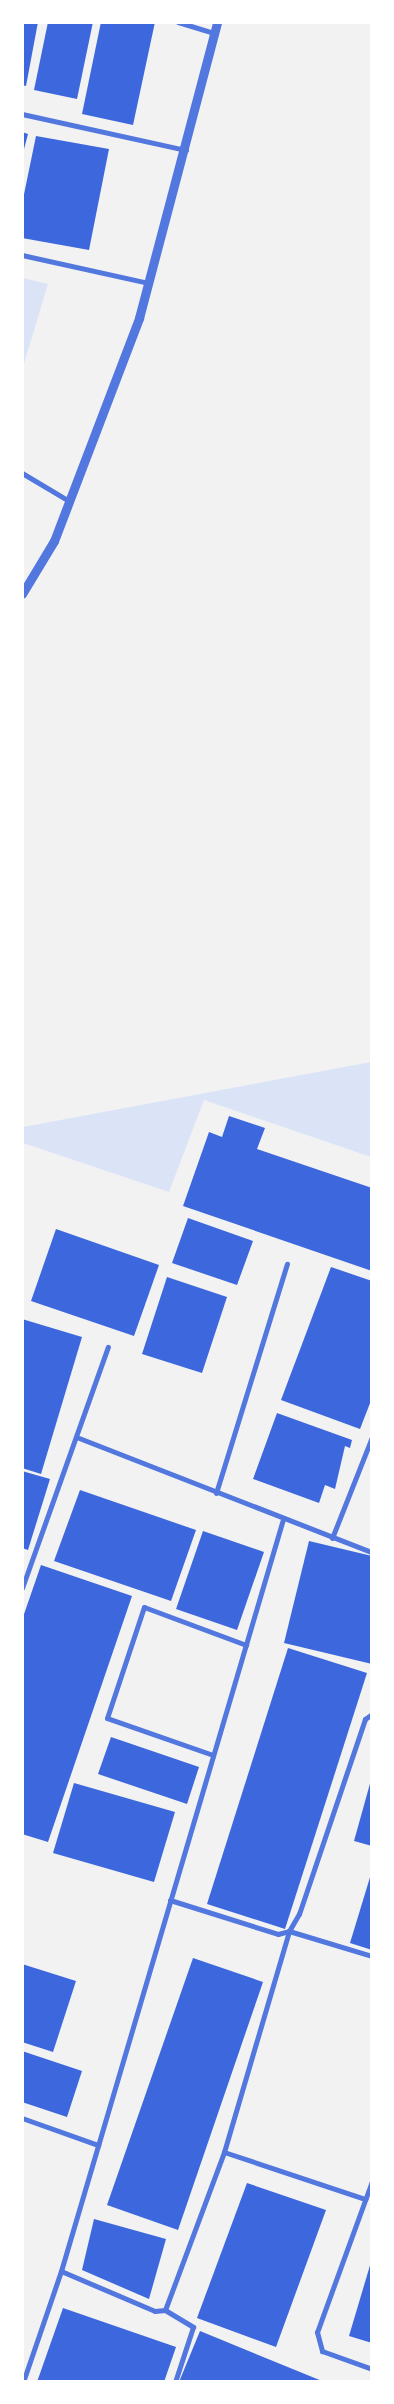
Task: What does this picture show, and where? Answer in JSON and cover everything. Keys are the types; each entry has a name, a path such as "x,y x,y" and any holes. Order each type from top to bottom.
{"street":[{"path":"178,22 214,33"},
{"path":"22,594 54,541 148,283 186,150 217,22"},
{"path":"22,114 186,150"},
{"path":"22,255 148,283"},
{"path":"22,473 69,501"},
{"path":"216,1492 287,1264"},
{"path":"22,1588 79,1438 108,1347"},
{"path":"79,1438 283,1519 372,1552"},
{"path":"332,1538 372,1438"},
{"path":"23,2382 61,2271 283,1519"},
{"path":"213,1755 107,1718 144,1607 246,1645"},
{"path":"165,2310 224,2152 289,1931 299,1914 365,1719 372,1714"},
{"path":"170,1900 278,1934 289,1931 372,1956"},
{"path":"22,2118 98,2145"},
{"path":"224,2152 365,2199"},
{"path":"372,2181 317,2339 330,2356 372,2369"},
{"path":"61,2271 156,2311 165,2310 194,2327 175,2382"}],"shaded area":[{"path":"22,278 48,284 23,367"},
{"path":"371,1062 371,1157 204,1100 169,1192 23,1143 23,1127"}],"building":[{"path":"22,22 38,22 26,86 22,85"},
{"path":"48,22 93,22 77,99 34,90"},
{"path":"101,22 155,22 133,125 82,114"},
{"path":"22,132 28,134 23,153 22,153"},
{"path":"36,136 109,149 89,250 22,238 22,204"},
{"path":"229,1116 265,1128 257,1149 372,1188 372,1271 183,1206 209,1132 222,1137"},
{"path":"188,1218 253,1241 237,1285 172,1263"},
{"path":"56,1229 159,1265 134,1336 31,1301"},
{"path":"331,1267 372,1281 372,1398 360,1429 281,1400"},
{"path":"167,1277 227,1297 202,1373 142,1354"},
{"path":"22,1319 82,1337 41,1474 22,1468"},
{"path":"277,1413 352,1440 350,1448 345,1446 335,1489 325,1485 319,1503 253,1479"},
{"path":"22,1471 50,1479 28,1550 22,1548"},
{"path":"80,1490 196,1530 171,1601 54,1561"},
{"path":"203,1531 264,1552 237,1630 176,1609"},
{"path":"309,1541 372,1556 372,1664 284,1643"},
{"path":"41,1565 132,1596 48,1842 22,1834 22,1620"},
{"path":"288,1648 367,1673 285,1929 207,1904"},
{"path":"111,1737 199,1767 187,1804 98,1774"},
{"path":"372,1780 372,1846 354,1841"},
{"path":"74,1783 175,1812 154,1882 53,1853"},
{"path":"372,1874 372,1950 350,1943"},
{"path":"193,1958 263,1982 178,2230 107,2205"},
{"path":"22,1964 76,1981 53,2052 22,2042"},
{"path":"22,2051 82,2071 67,2117 22,2102"},
{"path":"247,2183 326,2210 276,2347 197,2318"},
{"path":"94,2219 166,2239 149,2299 82,2270"},
{"path":"372,2262 372,2343 349,2336"},
{"path":"63,2308 176,2347 164,2382 37,2382"},
{"path":"200,2331 322,2381 322,2382 179,2382"}]}
